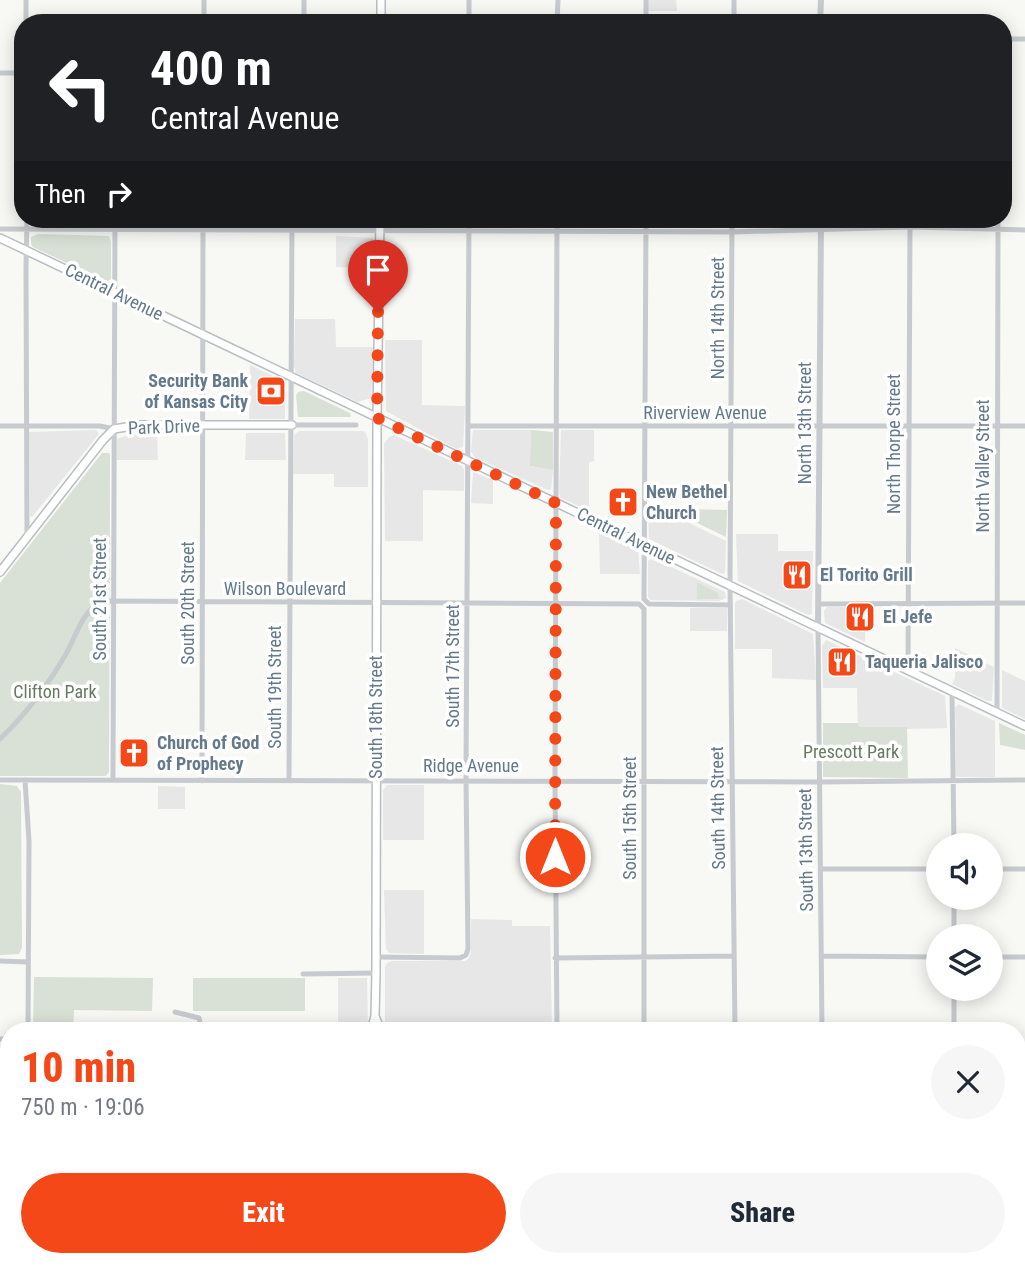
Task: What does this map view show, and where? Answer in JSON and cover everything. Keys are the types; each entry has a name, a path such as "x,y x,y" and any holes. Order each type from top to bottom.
{"main road":[{"name":"South 18th Street","path":"373,1022 376,973 380,230"},
{"name":"Central Avenue","path":"0,238 1025,726"},
{"name":"Park Drive","path":"0,572 114,429 139,425 292,425"},
{"name":"South 18th Street","path":"375,1016 377,1022"}],"street":[{"name":"North 14th Street","path":"730,585 732,228"},
{"path":"0,229 732,232 910,228 1025,230"},
{"name":"North Thorpe Street","path":"908,669 910,228"},
{"name":"North Valley Street","path":"997,713 998,228"},
{"path":"27,540 28,229"},
{"name":"South 21st Street","path":"113,780 115,229"},
{"name":"South 20th Street","path":"202,781 203,230"},
{"name":"South 19th Street","path":"289,780 292,230"},
{"name":"South 17th Street","path":"376,957 460,958 466,955 469,230"},
{"path":"557,230 555,958 558,1022"},
{"name":"North 13th Street","path":"818,628 821,230"},
{"name":"South 15th Street","path":"644,1022 646,231"},
{"name":"Park Drive","path":"292,425 356,425"},
{"path":"0,426 100,426 114,429"},
{"name":"Riverview Avenue","path":"468,426 1025,426"},
{"name":"South 14th Street","path":"730,585 735,1022"},
{"name":"Wilson Boulevard","path":"0,739 23,717 66,653 83,618 93,606 102,601 730,605"},
{"path":"818,604 1025,603"},
{"name":"South 13th Street","path":"818,628 822,1022"},
{"path":"952,691 954,833"},
{"name":"Ridge Avenue","path":"0,780 1025,780"},
{"path":"25,780 29,841 28,1022"},
{"path":"821,869 926,869"},
{"path":"1003,869 1025,869"},
{"path":"555,958 734,956"},
{"path":"821,956 926,957"},
{"path":"1003,957 1025,957"},
{"path":"0,961 28,961"},
{"path":"303,974 376,973"},
{"path":"954,1001 954,1022"},
{"path":"175,1012 199,1018 200,1022"}],"shaded area":[{"path":"648,0 676,0 677,11 647,11"},
{"path":"336,236 373,238 374,268 336,267"},
{"path":"295,319 335,319 336,347 374,347 371,398 358,402 296,373"},
{"path":"385,340 422,340 422,405 465,406 463,447 456,449 386,411"},
{"path":"250,365 285,382 285,419 249,419"},
{"path":"96,430 99,434 32,517 30,516 29,432"},
{"path":"473,430 531,430 530,466 553,470 551,489 474,457 471,451"},
{"path":"561,430 594,430 594,461 589,462 589,511 561,498 559,493"},
{"path":"299,431 366,433 368,487 334,487 334,474 293,474 294,435"},
{"path":"157,433 158,460 117,460 117,439 127,435"},
{"path":"246,433 285,433 286,460 245,460"},
{"path":"394,435 462,466 464,470 464,491 423,490 423,541 385,541 384,444"},
{"path":"473,472 493,480 493,504 471,503"},
{"path":"648,514 686,515 689,523 726,541 725,573 722,574 649,539"},
{"path":"599,531 638,550 640,574 600,574"},
{"path":"736,534 778,534 778,551 813,551 812,614 808,615 738,581"},
{"path":"652,558 725,592 726,598 719,601 651,600 648,597 648,561"},
{"path":"742,599 813,634 816,680 772,678 772,649 735,649 735,604"},
{"path":"827,607 866,607 865,642 825,623 824,611"},
{"path":"690,608 727,608 727,631 690,631"},
{"path":"826,640 945,696 947,728 858,727 857,688 823,688 822,646"},
{"path":"955,648 994,667 992,701 952,684 955,678"},
{"path":"1002,670 1025,681 1025,719 1002,708"},
{"path":"958,704 995,721 995,777 956,775 955,708"},
{"path":"387,785 424,785 424,840 383,840 383,790"},
{"path":"158,786 185,787 185,809 158,809"},
{"path":"384,890 424,890 424,954 389,953 386,949"},
{"path":"471,919 512,920 512,926 550,926 552,1022 385,1022 387,963 465,961 471,951"},
{"path":"338,978 367,978 368,1022 338,1022"}],"green space":[{"path":"38,234 109,236 111,279 107,282 33,247 31,237"},
{"path":"304,391 350,413 351,417 298,417 296,395"},
{"path":"531,430 553,432 553,470 530,466"},
{"name":"Clifton Park","path":"102,453 110,455 109,772 106,776 0,776 0,583"},
{"path":"691,509 727,510 726,537 693,521"},
{"path":"697,582 718,593 719,599 697,599"},
{"name":"Prescott Park","path":"823,723 858,723 859,727 907,727 908,778 823,777"},
{"path":"999,723 1025,735 1025,750 1000,745"},
{"path":"0,784 17,786 21,792 22,947 19,954 0,955"},
{"path":"34,977 153,978 152,1011 74,1010 73,1022 33,1022"},
{"path":"193,978 305,978 305,1011 193,1011"}],"place":[{"name":"Security Bank of Kansas City","path":"271,391"},
{"name":"New Bethel Church","path":"623,502"},
{"name":"El Torito Grill","path":"797,575"},
{"name":"El Jefe","path":"860,617"},
{"name":"Taqueria Jalisco","path":"842,662"},
{"name":"Church of God of Prophecy","path":"134,753"}],"route":[{"path":"378,312 377,418 556,503 555,857"}]}
